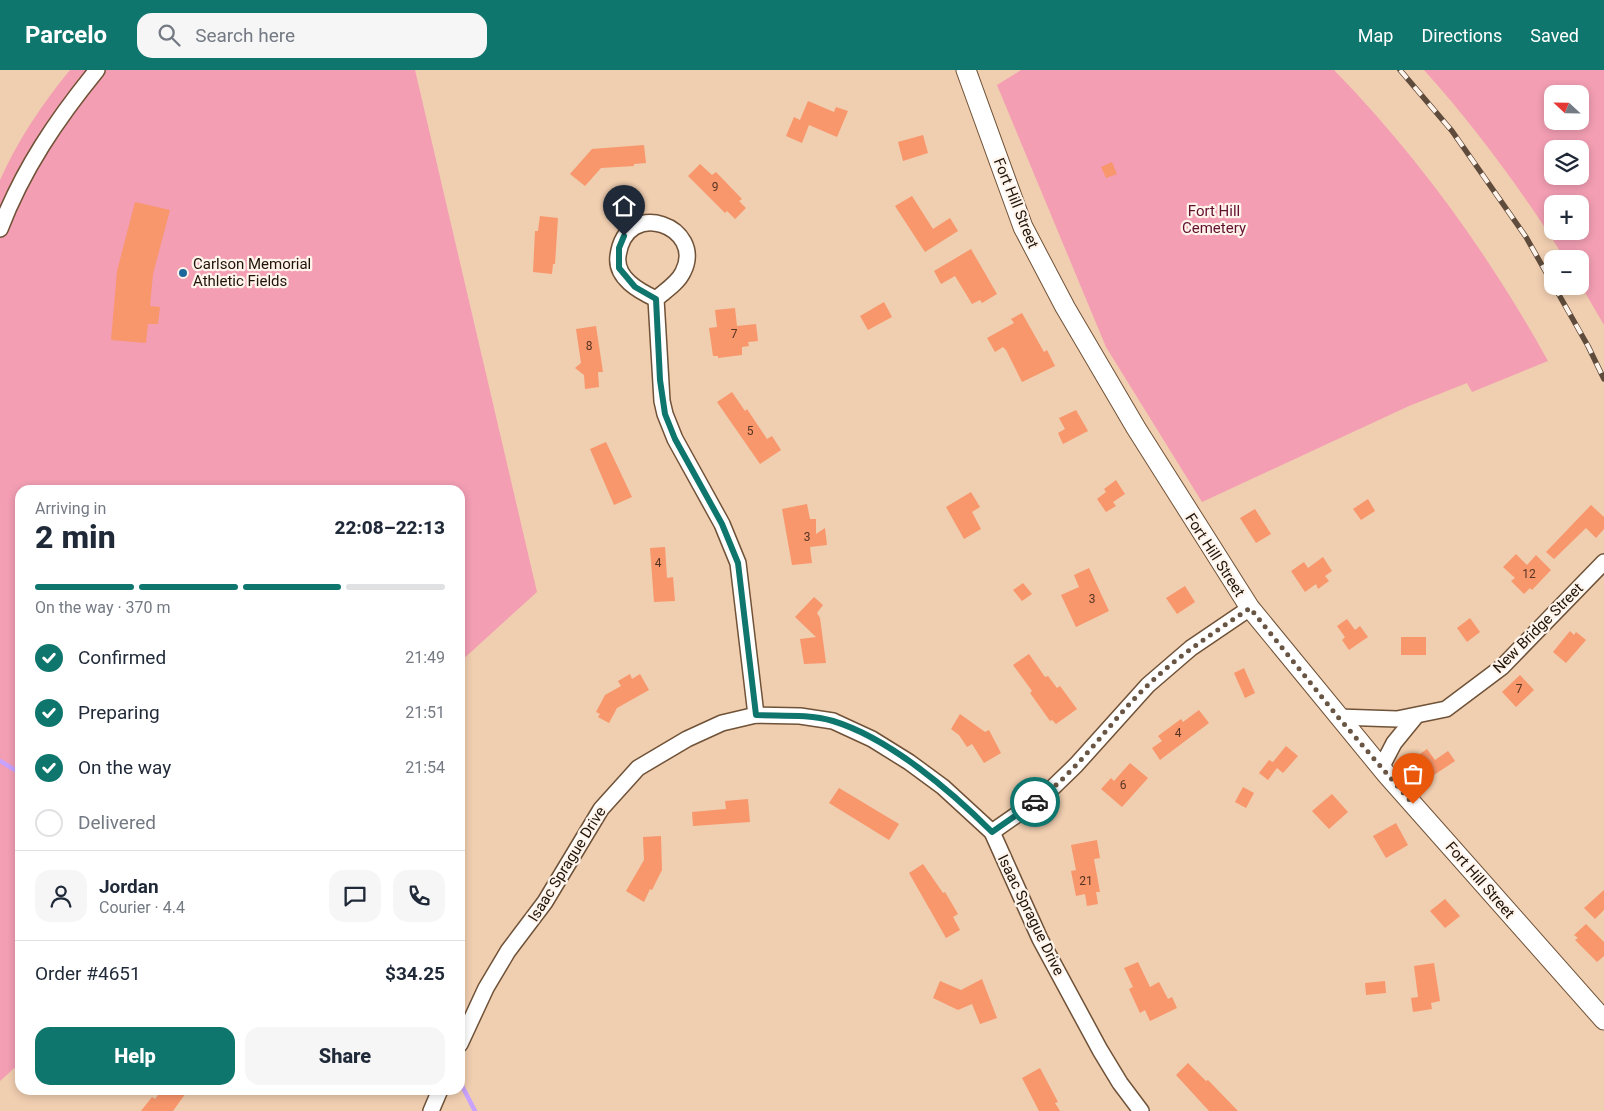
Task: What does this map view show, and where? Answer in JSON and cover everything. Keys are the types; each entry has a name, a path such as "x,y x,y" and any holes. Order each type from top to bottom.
{"main road":[{"name":"Fort Hill Street","path":"966,70 1023,227 1065,307 1136,428 1250,608 1381,768 1604,1020"}],"street":[{"path":"0,229 20,183 44,140 70,103 97,70"},
{"path":"651,222 674,231 685,244 687,253 684,272 674,284 656,299 643,293 628,281 619,268 618,262 621,243 630,230 635,226 651,222"},
{"path":"656,299 660,380 665,414 675,439 722,524 738,563 756,715"},
{"name":"New Bridge Street","path":"1338,717 1397,719 1446,709 1502,667 1604,562"},
{"path":"992,832 1045,795 1070,771 1154,680 1192,648 1250,608"},
{"name":"Isaac Sprague Drive","path":"465,1033 486,988 508,951 538,914 589,827 612,794 638,768 655,756 722,723 756,715 800,716 833,721 872,739 909,762 943,787 992,832 1040,938 1100,1050 1120,1084 1141,1111"},
{"path":"1381,768 1394,743 1416,716"},
{"path":"431,1111 438,1095"}],"green space":[{"path":"70,70 415,70 537,592 465,657 465,485 15,485 15,1068 0,1081 0,180 31,123"},
{"name":"Fort Hill Cemetery","path":"1021,70 1334,70 1395,137 1451,208 1502,283 1548,361 1472,392 1467,383 1409,406 1202,502 1106,347 997,85"},
{"path":"1424,70 1604,70 1604,325 1586,295 1589,295 1589,250 1559,250 1553,240 1589,240 1589,195 1544,195 1544,227 1499,161"}],"building":[{"path":"808,101 834,112 836,107 848,111 837,137 809,125 802,143 786,136 794,117 800,120"},
{"path":"923,135 928,153 903,161 898,142"},
{"path":"644,145 646,163 634,164 634,166 601,168 585,186 570,174 592,149"},
{"path":"1112,162 1117,174 1106,178 1101,167"},
{"path":"700,164 712,175 716,172 742,199 739,201 746,208 735,219 727,211 725,213 688,176"},
{"path":"912,196 933,229 950,218 958,231 925,252 895,206"},
{"path":"135,202 170,210 153,274 150,306 160,307 158,324 148,324 146,343 111,340 117,271"},
{"path":"540,216 558,218 555,264 553,264 552,274 533,272 535,231 538,231"},
{"path":"971,249 997,294 982,303 980,300 972,304 955,276 941,284 934,271"},
{"path":"884,302 892,317 868,330 860,316"},
{"path":"735,308 737,326 756,324 758,341 748,342 749,346 742,347 742,355 718,358 718,356 713,356 709,328 717,327 715,310"},
{"path":"1022,313 1044,352 1047,350 1055,366 1022,382 1006,350 1003,347 995,352 987,338 1014,323 1011,319"},
{"path":"596,326 603,372 598,372 599,387 585,389 584,375 575,368 581,363 576,329"},
{"path":"732,392 745,411 747,409 767,439 772,436 781,450 760,464 717,402"},
{"path":"1076,410 1088,431 1063,444 1058,433 1065,429 1059,418"},
{"path":"606,442 632,497 614,505 590,449"},
{"path":"1116,480 1125,494 1113,502 1116,506 1106,512 1097,499 1106,492 1104,489"},
{"path":"971,492 980,507 972,512 981,529 964,539 946,507"},
{"path":"1368,499 1375,511 1361,520 1353,509"},
{"path":"807,504 810,519 816,519 816,534 825,528 827,545 810,547 812,563 792,565 782,509"},
{"path":"1591,505 1604,517 1604,529 1596,538 1586,528 1554,559 1546,552"},
{"path":"1255,509 1271,534 1256,543 1240,518"},
{"path":"665,547 667,578 673,577 675,601 654,602 650,548"},
{"path":"1516,554 1527,565 1536,555 1551,570 1532,590 1530,588 1524,594 1511,581 1515,578 1503,567"},
{"path":"1323,557 1332,571 1325,576 1329,581 1318,589 1316,584 1305,592 1291,571 1304,562 1308,568"},
{"path":"1089,568 1109,611 1076,627 1061,595 1079,587 1074,575"},
{"path":"1023,583 1032,594 1022,601 1013,590"},
{"path":"1185,586 1195,602 1177,614 1166,598"},
{"path":"814,597 823,605 817,613 820,618 826,663 804,664 800,639 816,637 795,617"},
{"path":"1470,618 1480,632 1467,642 1457,628"},
{"path":"1347,619 1355,630 1360,626 1368,637 1349,650 1342,640 1345,637 1337,626"},
{"path":"1570,631 1574,635 1576,632 1586,640 1566,663 1553,652"},
{"path":"1401,637 1426,637 1426,655 1401,655"},
{"path":"1029,654 1045,677 1048,676 1057,688 1060,686 1077,709 1056,724 1052,720 1050,721 1030,693 1032,691 1013,665"},
{"path":"1244,668 1255,693 1245,698 1234,673"},
{"path":"630,674 632,679 640,674 649,690 617,708 609,723 598,717 600,714 596,712 605,695 621,686 618,681"},
{"path":"1520,675 1534,690 1516,707 1502,692"},
{"path":"1199,710 1209,723 1160,760 1152,748 1162,741 1158,736 1181,719 1183,722"},
{"path":"960,714 985,732 989,730 1001,753 984,763 972,744 967,747 959,735 951,729"},
{"path":"1286,746 1298,756 1283,773 1277,768 1268,780 1259,773 1269,760 1273,762"},
{"path":"1427,749 1435,760 1448,751 1455,761 1431,777 1417,756"},
{"path":"1130,763 1148,778 1122,807 1101,789 1111,778 1114,781"},
{"path":"1243,787 1254,793 1246,808 1235,802"},
{"path":"839,788 899,824 889,840 829,803"},
{"path":"1332,794 1348,812 1329,829 1312,811"},
{"path":"748,799 750,822 693,826 692,812 726,809 725,801"},
{"path":"1396,823 1408,845 1386,858 1373,836"},
{"path":"661,836 662,870 644,902 626,891 644,860 643,837"},
{"path":"1097,840 1100,858 1094,859 1100,892 1096,892 1098,904 1087,906 1085,894 1076,896 1071,871 1076,870 1071,845"},
{"path":"923,864 943,893 945,892 958,914 953,917 960,930 946,938 909,873"},
{"path":"1604,890 1604,910 1595,919 1584,908"},
{"path":"1445,899 1460,916 1445,928 1430,911"},
{"path":"1586,924 1604,942 1604,956 1597,962 1575,940 1578,938 1574,935"},
{"path":"1138,962 1150,987 1159,982 1168,999 1172,997 1177,1008 1150,1021 1145,1010 1140,1013 1129,989 1133,987 1124,968"},
{"path":"1434,963 1440,1001 1431,1003 1432,1009 1413,1012 1411,998 1418,997 1414,966"},
{"path":"982,979 997,1018 980,1024 972,1004 958,1010 933,998 940,981 961,990"},
{"path":"1385,981 1386,993 1366,995 1365,983"},
{"path":"1188,1063 1206,1081 1208,1080 1238,1111 1209,1111 1176,1075"},
{"path":"1040,1068 1058,1102 1055,1103 1060,1111 1039,1111 1022,1078"},
{"path":"158,1095 184,1095 173,1111 141,1111 152,1097 155,1099"}],"waterway":[{"path":"0,761 15,770"},
{"path":"465,1092 475,1111"}],"railway":[{"path":"1400,70 1452,131 1526,237 1544,269"},
{"path":"1559,295 1604,379"}],"way so far":[{"path":"1035,802 1045,795 1076,765 1148,685 1192,648 1250,608 1338,717 1413,804"}],"place":[{"name":"Carlson Memorial Athletic Fields","path":"183,273"}],"route":[{"path":"624,236 619,248 619,268 635,287 656,299 660,380 665,414 675,439 722,524 738,563 756,715 800,716 833,721 872,739 909,762 943,787 992,832 1035,802"}]}
